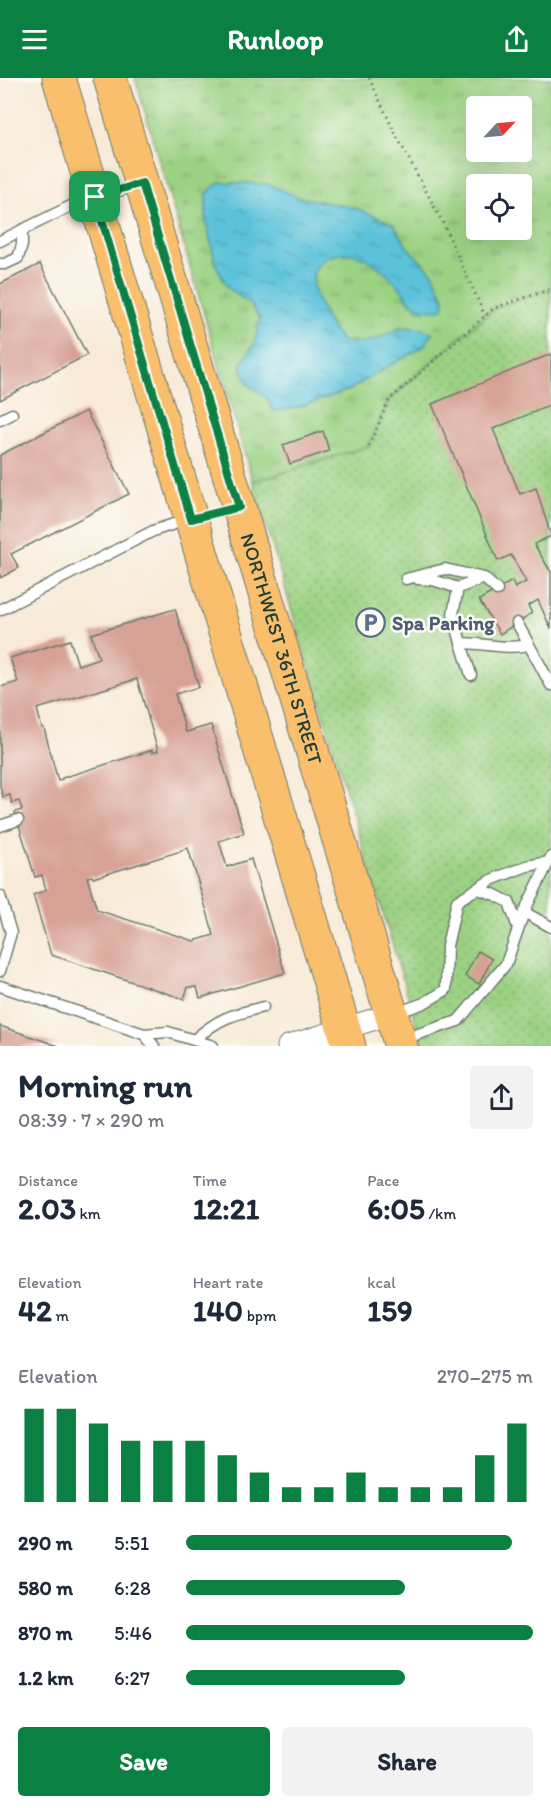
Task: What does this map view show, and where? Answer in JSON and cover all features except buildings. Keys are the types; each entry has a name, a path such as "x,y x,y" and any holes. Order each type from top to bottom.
{"main road":[{"path":"59,78 346,1037"},
{"name":"NORTHWEST 36TH STREET","path":"110,78 239,507 394,1037"},
{"path":"191,519 239,507"}],"street":[{"path":"288,1046 346,1037 394,1037"}],"lane":[{"path":"0,242 65,208 142,183"},
{"path":"0,264 18,258 22,245 22,230"},
{"path":"0,420 12,414"},
{"path":"0,610 153,531 191,519"},
{"path":"484,578 458,588 434,580 406,579 446,569 484,578 497,590"},
{"path":"458,588 453,614 471,675"},
{"path":"518,623 551,684"},
{"path":"460,643 482,643 515,648 528,645"},
{"path":"0,826 18,820"},
{"path":"394,1037 424,1003 446,990 447,946 457,901 491,880 550,859"},
{"path":"394,1037 458,1021 506,964 524,912 550,859"},
{"path":"478,890 509,902 518,928"},
{"path":"0,896 11,935 0,971"},
{"path":"524,912 551,927"},
{"path":"0,986 144,1034 168,1032 213,1046"},
{"path":"194,1040 210,1026 226,1017 263,1007"},
{"path":"144,1034 154,1046"}],"path":[{"path":"369,78 394,131 443,223 485,316"},
{"path":"369,446 389,399 494,308 551,289"}],"green space":[{"path":"135,78 551,78 551,289 494,308 389,399 369,446 253,482"},
{"path":"551,289 551,1046 423,1046 253,482 369,446 389,400 494,308"}],"water":[{"path":"220,182 268,184 298,197 356,208 394,224 408,248 433,273 444,298 443,309 426,310 416,307 383,271 368,260 354,255 338,254 323,260 314,272 314,288 329,323 344,342 374,340 396,330 412,328 433,333 423,347 350,390 296,408 273,411 266,397 248,384 241,365 254,344 260,319 250,304 227,287 216,265 206,223 206,196"}],"place":[{"name":"Spa Parking","path":"371,623"}],"route":[{"path":"142,183 239,507 191,519 95,197 142,183"}]}
